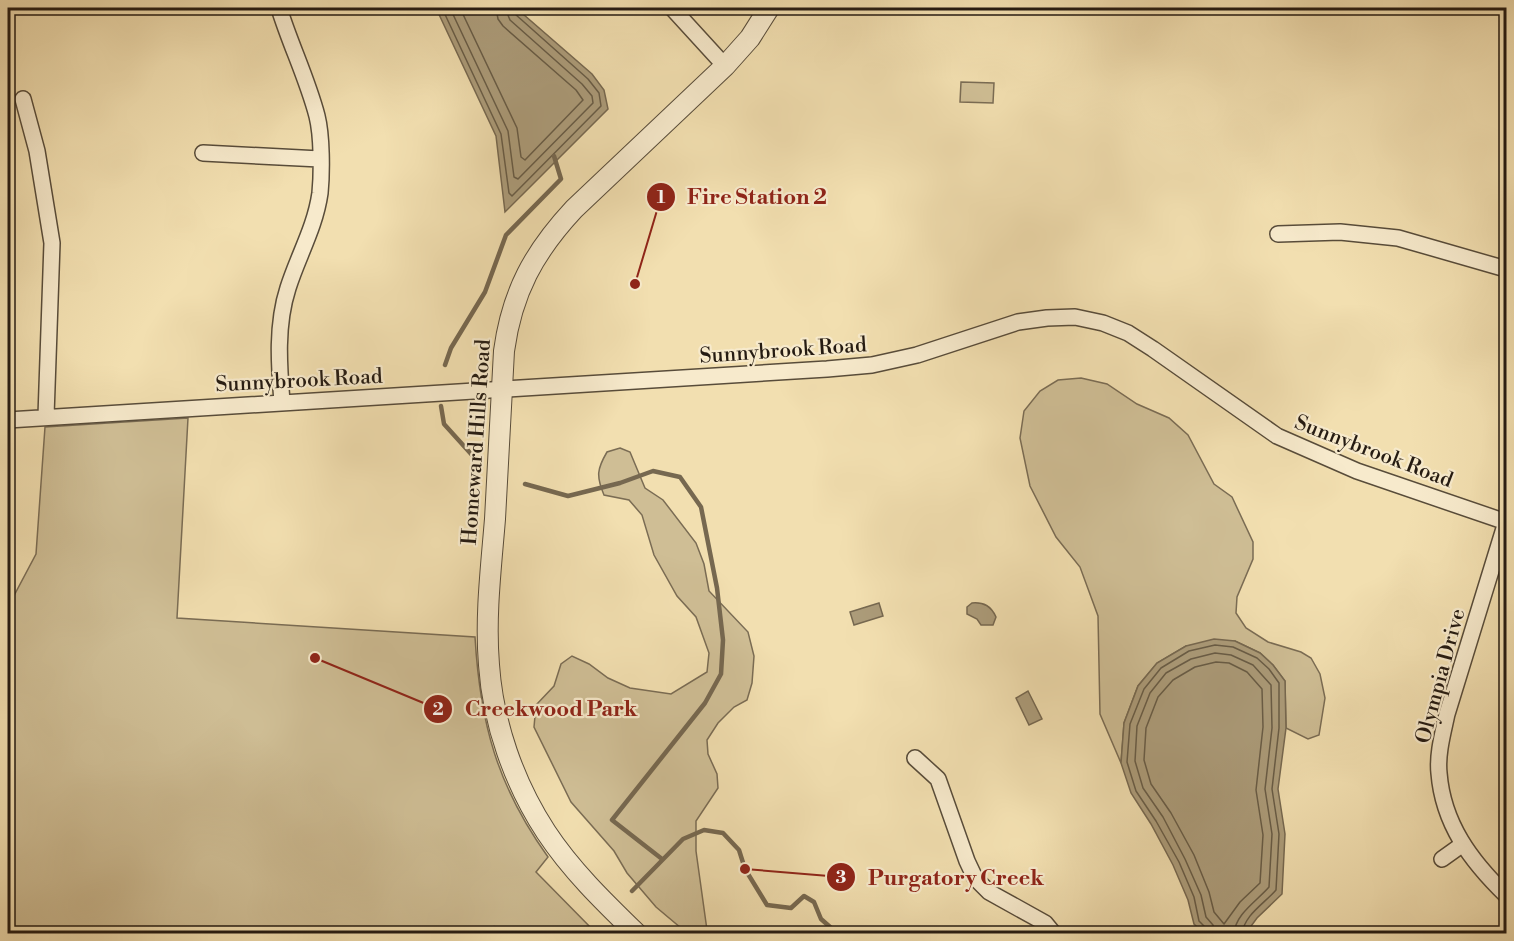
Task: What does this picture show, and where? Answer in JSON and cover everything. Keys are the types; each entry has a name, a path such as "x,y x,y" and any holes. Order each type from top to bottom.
{"street":[{"path":"279,8 318,118 320,159 320,191 313,226 287,289 280,322 282,402"},
{"path":"672,8 725,66"},
{"name":"Homeward Hills Road","path":"637,933 571,867 545,831 524,793 507,753 495,709 489,666 488,620 507,326 532,262 550,234 573,209 725,66 750,38 770,8"},
{"path":"23,99 37,152 52,243 46,416"},
{"path":"203,153 320,159"},
{"path":"1278,234 1340,232 1398,238 1506,269"},
{"name":"Sunnybrook Road","path":"8,420 872,365 917,355 1018,322 1075,316 1128,333 1277,436 1357,471 1506,522"},
{"name":"Olympia Drive","path":"1506,522 1447,714 1438,772 1443,801 1453,828 1486,876 1506,895"},
{"path":"915,758 938,779 975,878 988,892 1045,924 1054,933"},
{"path":"1442,859 1463,844"}],"shaded area":[{"path":"961,82 994,83 993,103 960,102"},
{"path":"1081,378 1107,384 1137,404 1169,418 1188,435 1214,484 1232,497 1253,542 1253,559 1237,597 1236,613 1246,628 1268,642 1301,652 1311,658 1320,674 1325,698 1319,735 1308,739 1286,728 1285,681 1260,653 1235,641 1186,646 1157,663 1138,686 1124,723 1121,763 1100,714 1098,616 1080,567 1056,537 1030,486 1020,438 1024,411 1040,391 1058,380"},
{"path":"188,418 177,618 475,637 481,698 494,753 516,805 548,857 536,872 596,933 8,933 8,607 36,554 45,427"},
{"path":"620,448 630,452 645,488 663,500 696,543 704,564 709,591 748,632 754,656 752,683 747,700 734,707 718,723 707,740 708,754 717,774 718,788 696,821 696,851 707,930 705,933 687,933 656,907 627,873 614,851 571,802 534,727 536,705 554,686 561,664 572,656 589,664 608,678 630,688 671,694 707,672 709,653 696,617 677,596 654,555 642,515 629,500 604,495 601,488 599,473 601,463 607,452"}],"water":[{"path":"436,8 516,8 592,74 604,90 608,109 505,212 496,136"},
{"path":"879,603 883,616 854,625 850,612"},
{"path":"972,603 984,604 992,610 996,617 993,625 981,625 977,619 967,614 967,607"},
{"path":"1214,639 1235,641 1260,653 1285,681 1286,728 1278,789 1285,834 1282,894 1257,918 1246,933 1204,933 1194,924 1188,900 1173,865 1131,793 1121,763 1124,723 1138,686 1157,663 1186,646"},
{"path":"1028,691 1042,719 1029,725 1016,698"}],"waterway":[{"path":"445,365 451,348 485,292 506,235 561,179 554,156"},
{"path":"441,406 444,424 472,455"},
{"path":"525,484 568,496 620,483 653,471 680,477 701,507 717,588 723,640 721,674 705,703 612,820 662,859"},
{"path":"632,891 683,839 704,830 723,833 739,850 745,869 767,905 791,908 804,896 814,902 821,919 838,934"},
{"path":"482,934 494,928 498,934"},
{"path":"395,934 412,929 420,934"}],"place":[{"name":"Fire Station 2","path":"635,284"},
{"name":"Creekwood Park","path":"315,658"},
{"name":"Purgatory Creek","path":"745,869"}]}
